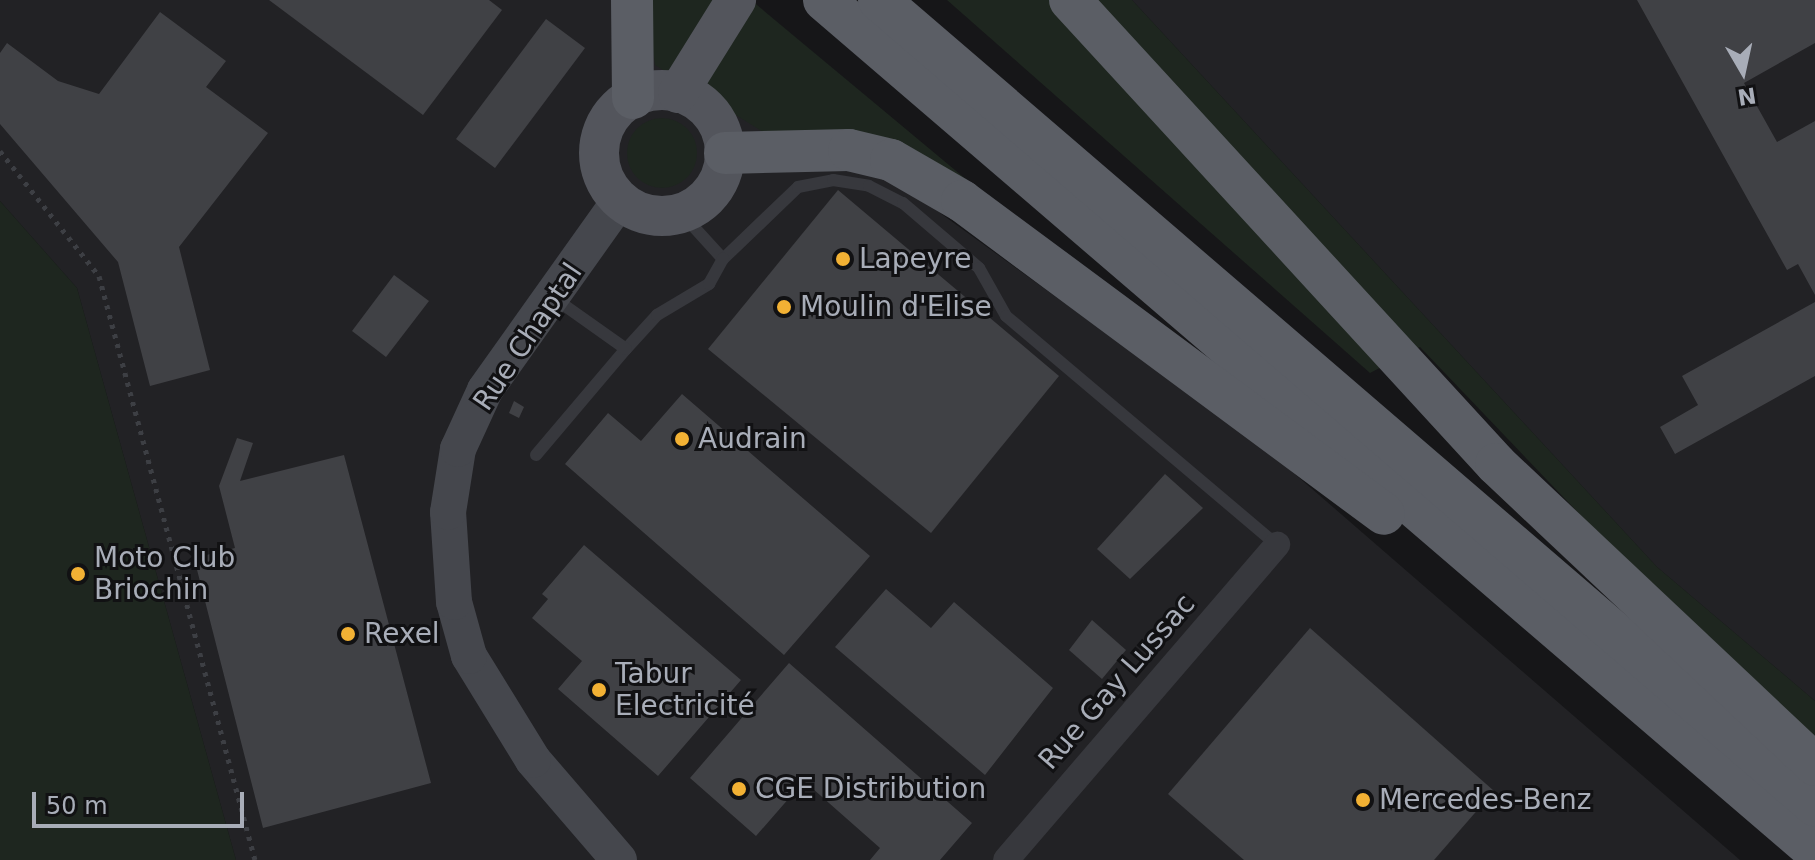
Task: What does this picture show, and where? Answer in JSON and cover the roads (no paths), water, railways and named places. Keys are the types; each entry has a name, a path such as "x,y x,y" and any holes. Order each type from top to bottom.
{"highway":[{"path":"632,0 633,98"},
{"path":"824,0 1815,851"},
{"path":"879,0 1815,805"},
{"path":"1070,0 1485,454 1815,765"},
{"path":"725,153 849,150 891,160 962,201 1686,740"}],"main road":[{"path":"678,93 729,8"},
{"path":"678,93 716,121 725,153 713,190 682,214 649,215 620,200 604,175 599,146 617,110 633,98 678,93"},
{"name":"Rue Chaptal","path":"619,860 525,746 469,656 454,602 448,512 458,449 485,390 554,298 620,200"}],"street":[{"name":"Rue Gay Lussac","path":"1006,860 1277,545"}],"lane":[{"path":"536,455 657,315 709,284 723,259 798,187 833,180 869,186 903,203 979,268 1006,316 1277,545"},
{"path":"682,214 723,259"},
{"path":"554,298 626,349"}],"place":[{"name":"Lapeyre","path":"843,259"},
{"name":"Moulin d'Elise","path":"784,307"},
{"name":"Audrain","path":"682,439"},
{"name":"Moto Club Briochin","path":"78,574"},
{"name":"Rexel","path":"348,634"},
{"name":"Tabur Electricité","path":"599,690"},
{"name":"CGE Distribution","path":"739,789"},
{"name":"Mercedes-Benz","path":"1363,800"}]}
